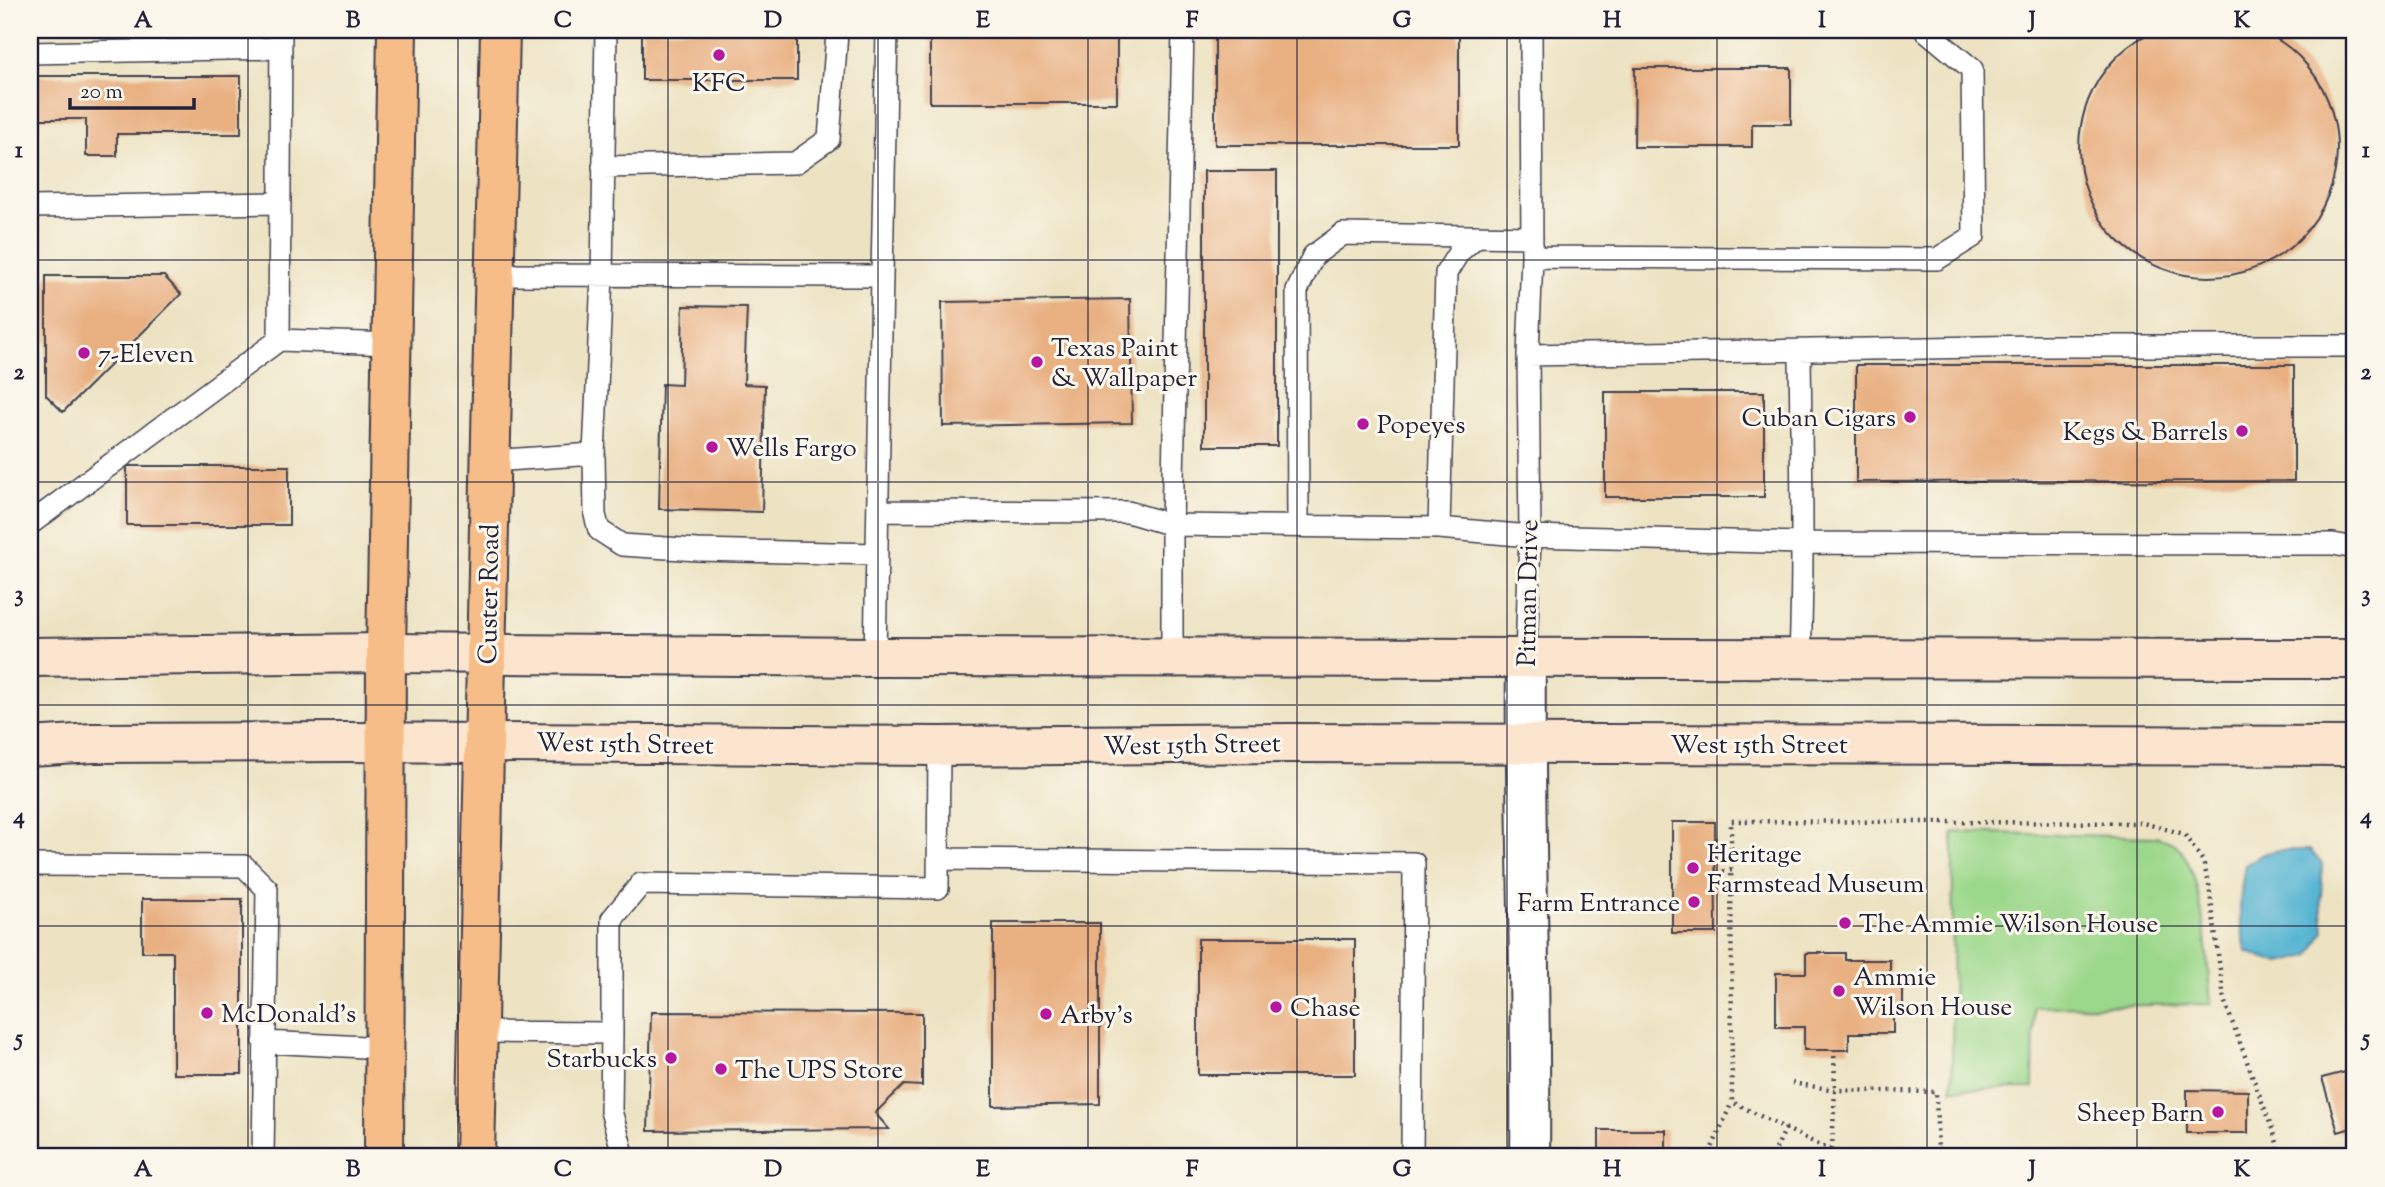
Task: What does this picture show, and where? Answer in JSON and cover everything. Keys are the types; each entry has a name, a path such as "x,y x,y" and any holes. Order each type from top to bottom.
{"main road":[{"path":"384,1157 386,653 397,30"},
{"name":"Custer Road","path":"475,1157 500,30"},
{"path":"30,657 386,653 875,657 2355,659"},
{"name":"West 15th Street","path":"30,747 93,743 386,742 939,746 1290,743 2355,746"}],"street":[{"name":"Pitman Drive","path":"1526,658 1530,1157"}],"lane":[{"path":"606,30 602,275 594,454 595,515 599,530 622,545 698,550 877,554"},
{"path":"603,167 795,163 829,139 837,33 835,30"},
{"path":"875,657 887,30"},
{"path":"1172,657 1172,525 1184,30"},
{"name":"Pitman Drive","path":"1526,658 1530,536 1528,355 1532,247 1531,30"},
{"path":"1298,526 1297,291 1313,256 1343,234 1477,236 1532,247 1937,259 1974,236 1972,69 1925,30"},
{"path":"30,53 281,39 279,340"},
{"path":"30,207 280,203"},
{"path":"1439,528 1446,273 1460,252 1477,236"},
{"path":"494,275 882,275"},
{"path":"30,524 279,340 392,344"},
{"path":"1528,355 2038,346 2355,346"},
{"path":"1800,351 1803,543 1800,658"},
{"path":"491,461 594,454"},
{"path":"878,511 1128,512 1172,525 1439,528 1530,536 1803,543 2319,544 2355,548"},
{"path":"624,1157 611,1111 612,919 640,884 938,888 939,746"},
{"path":"939,859 1414,863 1412,1157"},
{"path":"30,865 244,866 267,889 263,1157"},
{"path":"478,1032 612,1033"},
{"path":"264,1042 385,1048"}],"path":[{"path":"1684,1157 1710,1157 1732,1102 1731,821 2143,823 2184,835 2203,861 2209,886 2224,1000 2276,1139 2280,1157"},
{"path":"1716,872 1732,870"},
{"path":"1832,1149 1835,1090 1833,1051"},
{"path":"1792,1083 1835,1090 1936,1092 1938,1157"},
{"path":"1732,1102 1851,1157"},
{"path":"1766,1157 1773,1155 1786,1128"}],"green space":[{"path":"1953,832 2156,837 2176,845 2186,858 2199,896 2211,1004 2034,1007 2033,1088 1952,1089"}],"water":[{"path":"2280,850 2310,850 2322,864 2321,901 2324,931 2310,956 2280,963 2247,952 2240,909 2245,865 2263,854"}],"building":[{"path":"2208,19 2233,21 2269,34 2290,48 2308,66 2322,87 2332,111 2337,148 2335,173 2322,209 2308,230 2290,248 2269,262 2245,272 2208,277 2183,275 2147,262 2126,248 2108,230 2094,209 2084,185 2079,148 2081,123 2094,87 2108,66 2126,48 2147,34 2171,24"},
{"name":"KFC","path":"642,30 797,30 797,80 642,80"},
{"path":"930,30 1117,30 1117,103 930,103"},
{"path":"1215,30 1459,31 1459,145 1215,145"},
{"path":"1635,68 1791,68 1791,124 1752,124 1752,147 1634,147"},
{"path":"30,76 241,76 241,134 117,134 117,156 86,156 86,119 30,119"},
{"path":"1204,171 1277,171 1277,446 1204,446"},
{"name":"7-Eleven","path":"46,276 164,276 181,294 63,412 46,395"},
{"name":"Texas Paint & Wallpaper","path":"1130,299 1132,423 943,426 942,302"},
{"name":"Wells Fargo","path":"683,306 747,307 744,384 765,385 762,512 659,509 662,384 681,385"},
{"path":"1856,365 2294,365 2294,481 1856,482"},
{"path":"1605,392 1764,392 1764,497 1605,497"},
{"path":"127,466 289,466 289,525 127,525"},
{"name":"Farm Entrance","path":"1672,822 1715,822 1716,933 1672,933"},
{"name":"McDonald's","path":"142,899 242,899 242,1074 173,1074 173,952 142,952"},
{"name":"Arby's","path":"993,923 1100,923 1100,1104 993,1106"},
{"name":"Chase","path":"1198,939 1355,939 1355,1075 1198,1075"},
{"name":"Ammie Wilson House","path":"1806,953 1845,953 1845,960 1890,960 1890,976 1903,976 1903,1006 1893,1006 1893,1033 1849,1033 1849,1050 1804,1050 1804,1027 1776,1027 1776,973 1806,973"},
{"path":"651,1012 922,1013 922,1086 904,1085 875,1113 889,1129 648,1131"},
{"path":"2353,1070 2355,1127 2338,1132 2322,1078"},
{"name":"Sheep Barn","path":"2187,1090 2248,1091 2248,1133 2187,1133"},
{"path":"1599,1130 1666,1130 1666,1157 1599,1157"}],"place":[{"name":"KFC","path":"719,55"},
{"name":"7-Eleven","path":"84,353"},
{"name":"Texas Paint & Wallpaper","path":"1037,362"},
{"name":"Cuban Cigars","path":"1910,417"},
{"name":"Popeyes","path":"1363,424"},
{"name":"Kegs & Barrels","path":"2242,431"},
{"name":"Wells Fargo","path":"712,447"},
{"name":"Heritage Farmstead Museum","path":"1693,868"},
{"name":"Farm Entrance","path":"1694,902"},
{"name":"The Ammie Wilson House","path":"1845,923"},
{"name":"Ammie Wilson House","path":"1839,991"},
{"name":"Chase","path":"1276,1007"},
{"name":"McDonald's","path":"207,1013"},
{"name":"Arby's","path":"1046,1014"},
{"name":"Starbucks","path":"671,1058"},
{"name":"The UPS Store","path":"721,1069"},
{"name":"Sheep Barn","path":"2218,1112"}]}
